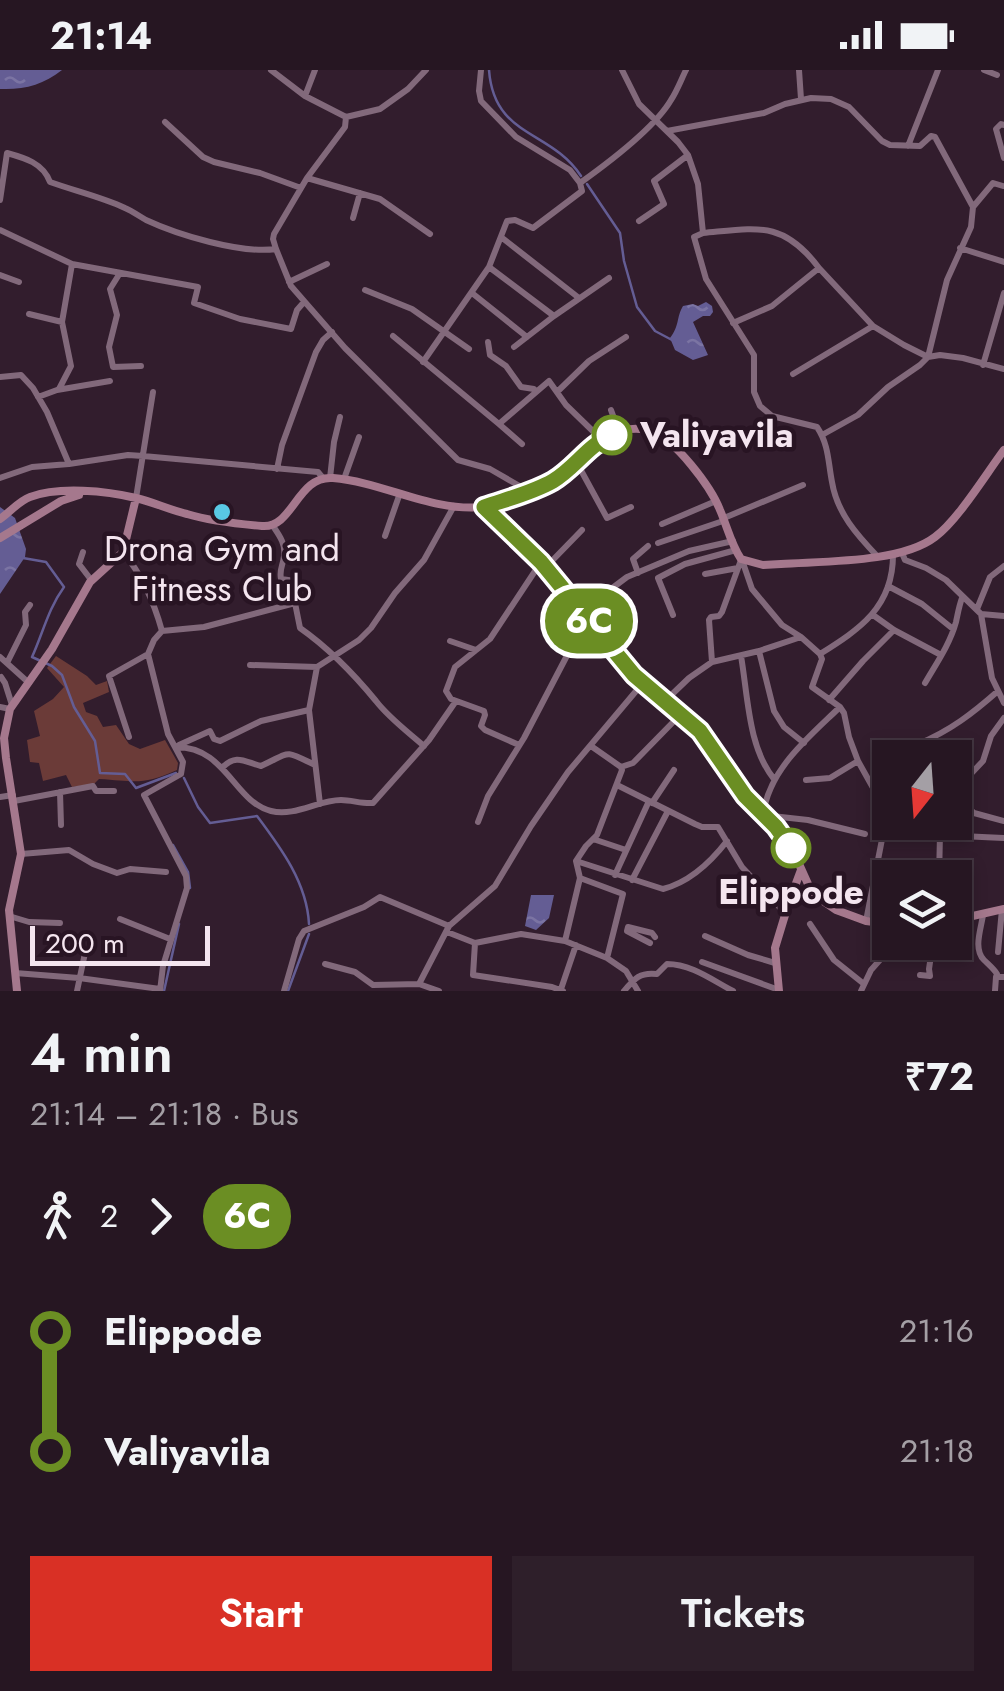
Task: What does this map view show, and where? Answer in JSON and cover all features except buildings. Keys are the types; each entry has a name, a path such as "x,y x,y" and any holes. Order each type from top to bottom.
{"street":[{"path":"305,96 315,70"},
{"path":"275,71 305,96 346,117 380,109 426,70"},
{"path":"423,362 489,267 508,220 530,228 582,188 564,165 516,138 481,101 482,70"},
{"path":"622,70 639,104 688,156 698,184 703,233"},
{"path":"580,183 655,122 686,70"},
{"path":"799,70 802,99"},
{"path":"908,146 938,70"},
{"path":"984,70 998,75"},
{"path":"666,131 764,114 802,99 840,102 882,141 895,147 920,146 930,136 935,137 973,206 971,227 948,280 928,357"},
{"path":"346,117 346,127 307,178 273,239 290,282 332,332 458,460 490,469 530,492"},
{"path":"165,122 214,162 301,188"},
{"path":"1004,125 996,129 1004,158"},
{"path":"0,200 7,152 45,170 50,182 126,208 180,234 234,246 276,249"},
{"path":"639,221 664,204 654,181 688,156"},
{"path":"307,178 380,199 430,234"},
{"path":"973,206 993,184 1004,187"},
{"path":"353,218 360,193"},
{"path":"878,556 851,530 836,499 830,460 817,428 772,416 760,406 754,392 754,355 706,278 694,238 703,233 759,228 784,235 806,251 873,326 928,357"},
{"path":"0,230 72,264 198,287 194,303 240,319 292,329 297,310 304,302"},
{"path":"501,238 580,298"},
{"path":"960,248 1004,262"},
{"path":"58,390 71,366 62,322 72,264"},
{"path":"290,282 327,264"},
{"path":"489,267 554,316"},
{"path":"733,323 772,306 819,268"},
{"path":"120,272 110,289 117,315 110,344 113,367 141,366"},
{"path":"0,276 20,282"},
{"path":"514,347 609,278"},
{"path":"365,290 412,309 469,349"},
{"path":"983,365 1004,293"},
{"path":"472,294 527,337"},
{"path":"29,314 62,322"},
{"path":"793,374 873,326"},
{"path":"277,469 316,352 332,332"},
{"path":"393,336 522,444"},
{"path":"557,392 589,361 626,337"},
{"path":"488,342 490,355 506,366 521,387 535,392"},
{"path":"822,436 858,415 928,357 963,358 1004,370"},
{"path":"0,377 21,375 38,397 69,464"},
{"path":"499,424 550,381 566,405 602,440"},
{"path":"38,397 110,382"},
{"path":"7,707 44,662 92,581 122,552 136,498 153,392"},
{"path":"611,410 620,432"},
{"path":"326,478 340,417"},
{"path":"0,519 33,496 90,491 136,498 189,515 266,527 282,520 307,488 326,478 454,506 484,507 555,480 602,440 620,432 644,430 670,444 701,478 716,501 752,589 782,625 820,654 822,660 812,688 840,707 858,761 872,786"},
{"path":"344,479 359,437"},
{"path":"586,617 622,580 689,551 737,554 764,565 897,554 921,546 949,523 1004,450"},
{"path":"0,478 32,467 128,455 306,470 326,478"},
{"path":"577,462 607,518 631,507"},
{"path":"658,543 803,486"},
{"path":"0,538 61,501 90,491"},
{"path":"385,536 400,493"},
{"path":"662,524 716,501"},
{"path":"250,666 316,667 336,656 370,628 424,560 454,506"},
{"path":"484,507 543,564 617,658 706,738 745,796 784,837 808,884 825,904 872,921"},
{"path":"273,526 282,538 285,554 280,579 298,584 294,603 300,628 336,656 424,746"},
{"path":"519,745 483,728 484,711 456,701 446,691 455,667 490,638 543,564 582,530"},
{"path":"638,572 633,559 648,546"},
{"path":"83,552 79,564 92,581"},
{"path":"122,552 142,578 162,632"},
{"path":"705,574 737,554"},
{"path":"672,615 658,578 684,564 737,554"},
{"path":"712,662 709,620 722,612 737,554"},
{"path":"820,654 858,630 872,615 897,554"},
{"path":"897,554 946,580 979,611 1004,616"},
{"path":"1004,566 990,577 979,611 992,678 1004,701"},
{"path":"887,586 922,604 953,629"},
{"path":"925,683 953,629 962,598"},
{"path":"129,737 110,676 148,654 162,632 204,628 294,603"},
{"path":"29,683 3,660 26,625 25,612 30,604"},
{"path":"872,615 940,655"},
{"path":"478,822 488,796 572,646 593,626"},
{"path":"829,700 894,630"},
{"path":"665,701 712,662 801,636"},
{"path":"450,641 477,650"},
{"path":"758,651 774,711 784,727 804,743"},
{"path":"16,973 160,990 186,876 144,796 181,774 182,762 168,734 148,654"},
{"path":"741,656 755,740 774,778"},
{"path":"316,667 308,710 320,804"},
{"path":"1,677 6,683 4,738 21,854 9,916 17,991"},
{"path":"419,984 448,929 495,886 557,788 642,684"},
{"path":"927,740 970,717 998,690"},
{"path":"175,747 190,747 222,768 254,803 266,810 286,813 341,800 373,804 424,746 456,701"},
{"path":"763,816 774,778 840,707"},
{"path":"175,747 210,731 214,740 220,742 261,721 308,710"},
{"path":"621,767 632,763 681,714"},
{"path":"1004,718 965,786 966,805 974,812 1004,821"},
{"path":"592,746 621,767"},
{"path":"222,768 236,758 261,766 284,754 316,766"},
{"path":"806,780 830,778 858,761"},
{"path":"565,941 580,878 576,861 597,835 621,767"},
{"path":"614,874 650,802 674,770"},
{"path":"617,785 702,827 718,827 742,867 785,913"},
{"path":"0,797 93,786 96,791 114,792"},
{"path":"60,792 61,825"},
{"path":"632,880 668,811"},
{"path":"763,816 808,820 865,834"},
{"path":"972,836 1004,838"},
{"path":"593,840 626,850"},
{"path":"866,920 885,840"},
{"path":"576,861 663,889 676,886 705,868 727,841"},
{"path":"21,854 70,850 116,873 130,869 166,872"},
{"path":"702,962 779,991 775,948 801,870"},
{"path":"580,878 623,894 607,958"},
{"path":"795,885 808,884"},
{"path":"284,991 304,932 380,897 476,943 521,934 576,945 626,970 638,991"},
{"path":"972,917 1003,909 998,952"},
{"path":"983,915 978,950 1000,977 994,991"},
{"path":"9,916 29,922 60,922"},
{"path":"120,920 170,938"},
{"path":"810,924 834,960 862,987 879,960"},
{"path":"705,936 775,962"},
{"path":"476,943 473,975 562,990 576,945"},
{"path":"77,991 84,953"},
{"path":"920,975 930,976 930,960"},
{"path":"326,964 355,972 373,984 419,984 439,991"},
{"path":"624,991 633,980 646,972 657,974 665,964 678,964 733,991"}],"shaded area":[{"path":"56,656 96,685 107,681 109,692 83,703 86,712 97,716 103,727 116,725 129,744 140,749 165,740 178,763 177,770 146,780 99,779 94,784 72,787 66,775 43,781 39,763 30,762 27,740 40,736 34,711 64,687 47,668"}],"water":[{"path":"0,70 62,70 40,83 0,89"},
{"path":"706,302 713,312 693,322 708,355 693,360 675,350 670,338 683,306"},
{"path":"0,507 15,518 26,549 25,557 0,594"},
{"path":"531,895 554,895 549,918 536,930 525,926"}],"waterway":[{"path":"489,70 501,109 525,131 554,149 581,176"},
{"path":"587,184 620,233 637,307 655,331 672,340"},
{"path":"23,558 46,562 64,587 32,657 62,675 74,707 95,741 100,773 125,774 136,788 176,773"},
{"path":"184,778 210,823 257,816 298,880 309,924"},
{"path":"173,845 188,872 190,888"},
{"path":"164,991 179,924"},
{"path":"288,991 309,934"}],"bus line":[{"name":"6C","path":"612,435 555,480 484,507 541,562 642,684 700,731 745,796 791,848"}],"place":[{"name":"Valiyavila","path":"612,435"},
{"name":"Drona Gym and Fitness Club","path":"222,512"},
{"name":"Elippode","path":"791,848"}]}
